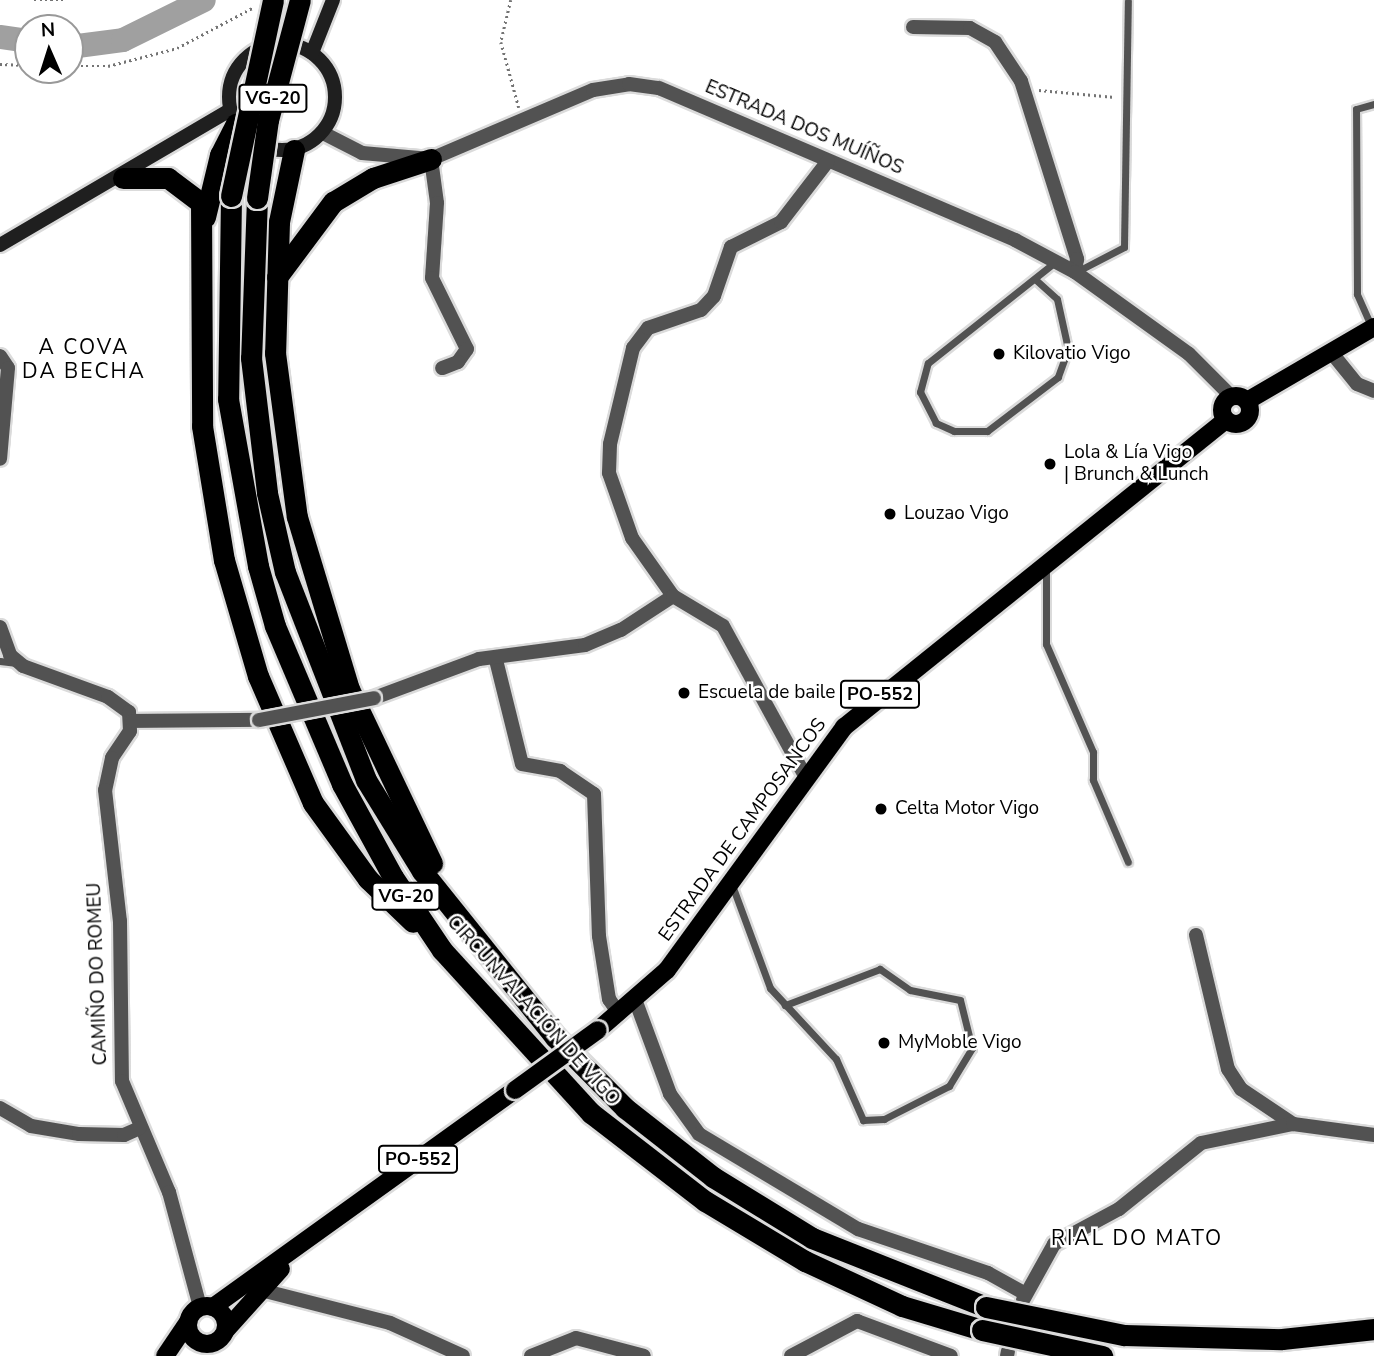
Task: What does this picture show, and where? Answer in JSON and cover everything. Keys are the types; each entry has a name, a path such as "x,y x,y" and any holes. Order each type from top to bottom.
{"highway":[{"name":"CIRCUNVALACIÓN DE VIGO","path":"273,0 231,196 228,399 258,566 275,626 342,784 442,950 591,1113 705,1201 879,1295 982,1330 1102,1356"},
{"name":"CIRCUNVALACIÓN DE VIGO","path":"300,0 268,120 257,198 251,358 267,494 285,572 366,780 422,871 499,975 625,1108 713,1177 813,1238 986,1307 1124,1335 1282,1339 1374,1329"},
{"path":"233,117 220,155 205,217 202,426 224,560 258,676 313,803 368,879 442,950"},
{"path":"294,150 283,187 277,277 285,449 317,593 392,788 434,867 494,954 499,975"},
{"path":"277,277 333,202 373,178 430,159"},
{"path":"123,178 179,181 195,193 205,217"}],"main road":[{"path":"312,53 334,0"},
{"path":"279,44 312,53 328,69 335,91 323,133 294,150 261,146 233,117 233,76 247,57 279,44"},
{"path":"0,245 233,117"},
{"path":"1240,399 1373,328"},
{"name":"ESTRADA DE CAMPOSANCOS","path":"165,1356 188,1322 206,1307 321,1230 636,1002 732,884 805,776 887,688 1226,420 1223,404 1240,399"},
{"name":"ESTRADA DE CAMPOSANCOS","path":"186,1356 213,1344 266,1292 321,1230"},
{"path":"206,1307 222,1313 226,1330"},
{"path":"188,1322 194,1340 213,1344"}],"street":[{"path":"913,27 970,28 995,42 1025,92 1077,259 1075,272"},
{"name":"ESTRADA DOS MUÍÑOS","path":"323,133 362,153 430,159 593,90 644,84 938,204 1075,272 1189,355 1240,399"},
{"path":"430,159 437,203 432,278 467,349 458,362 442,368"},
{"path":"805,776 723,626 673,596 632,538 609,473 610,444 633,348 648,328 701,310 714,296 731,247 781,222 828,161"},
{"path":"1331,352 1357,384 1374,391"},
{"path":"0,356 8,368 0,459"},
{"path":"0,627 20,663 108,697 132,721 259,720 374,698 468,663 585,645 621,630 673,596"},
{"path":"496,660 523,764 560,771 594,794 601,947 609,999 619,1014"},
{"name":"CAMIÑO DO ROMEU","path":"132,721 112,758 105,790 120,921 120,1065 140,1128 180,1225 206,1307"},
{"path":"1196,935 1227,1069 1241,1089 1293,1124"},
{"path":"636,1002 670,1094 699,1134 858,1229 988,1273 1023,1296 1054,1244 1119,1209 1192,1148 1293,1124 1374,1135"},
{"path":"0,1108 31,1126 79,1134 124,1135 140,1128"},
{"path":"266,1292 390,1323 459,1355"},
{"path":"791,1356 857,1321 951,1356"},
{"path":"531,1356 576,1338 644,1356"}],"lane":[{"path":"1075,272 1124,247 1128,1"},
{"path":"1373,328 1357,294 1356,109 1374,104"},
{"path":"1037,280 1057,299 1068,349 1058,377 987,431 954,432 936,423 920,392 928,363 1037,280 1055,262"},
{"path":"1046,564 1046,644 1093,752 1093,780 1129,862"},
{"path":"0,661 20,663"},
{"path":"732,884 770,988 836,1059 863,1120 884,1119 949,1086 972,1048 960,1000 910,990 880,969 785,1004"}],"path":[{"path":"34,0 66,0"},
{"path":"510,0 501,42 524,120"},
{"path":"84,66 108,66 177,48 245,12"},
{"path":"1025,92 1058,88 1126,97"}],"waterway":[{"path":"84,45 123,40 204,0"},
{"path":"0,37 14,39"}],"place":[{"name":"Kilovatio Vigo","path":"999,354"},
{"name":"Lola & Lía Vigo | Brunch & Lunch","path":"1050,464"},
{"name":"Louzao Vigo","path":"890,514"},
{"name":"Escuela de baile","path":"684,693"},
{"name":"Celta Motor Vigo","path":"881,809"},
{"name":"MyMoble Vigo","path":"884,1043"}],"district":[{"name":"A COVA DA BECHA","path":"84,359"},
{"name":"RIAL DO MATO","path":"1137,1238"}]}
